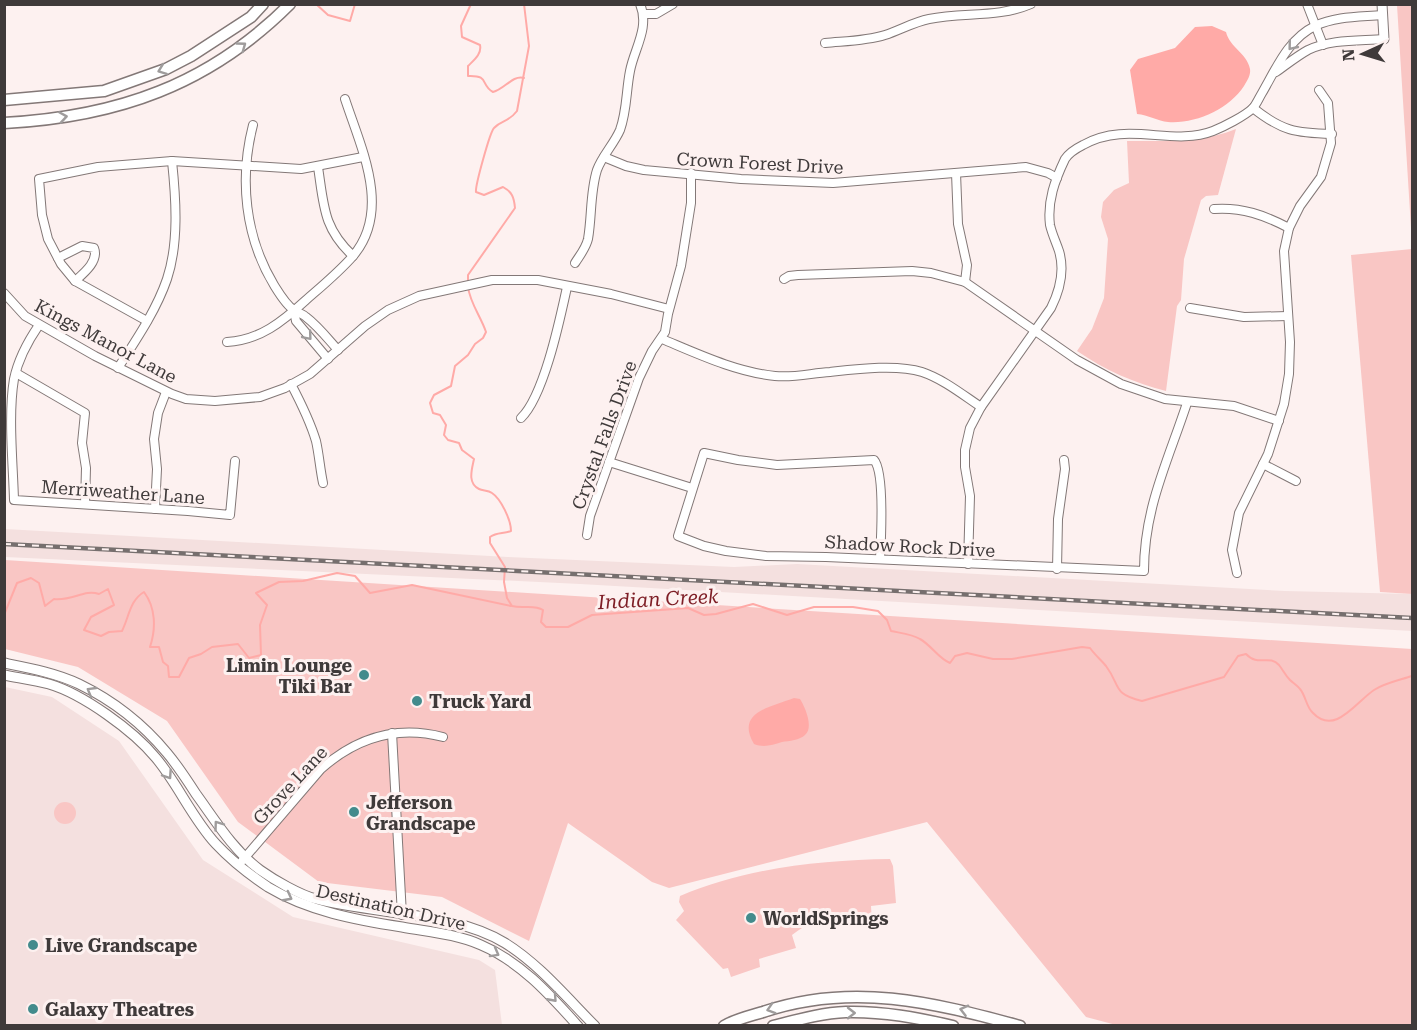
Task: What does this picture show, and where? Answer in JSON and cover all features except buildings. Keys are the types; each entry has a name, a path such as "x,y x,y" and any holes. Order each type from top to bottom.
{"main road":[{"path":"4,100 104,91 166,69 191,56 251,17 263,4"},
{"path":"4,123 32,122 92,112 170,89 235,52 265,29 290,4"},
{"path":"723,1026 802,1000 859,996 939,1004 1020,1026"},
{"path":"772,1026 804,1018 847,1012 914,1017 953,1026"}],"street":[{"path":"575,263 587,240 594,184 600,162 618,134 624,119 630,69 641,39 643,14 640,4"},
{"path":"643,14 656,14 673,4"},
{"path":"825,43 876,37 929,19 1003,13 1031,4"},
{"path":"1307,4 1323,45"},
{"path":"1274,72 1306,51 1323,45 1384,39 1382,4"},
{"path":"968,564 970,496 965,450 970,428 981,407 1052,308 1061,281 1059,252 1050,226 1050,198 1056,178 1066,158 1075,149 1099,137 1128,133 1174,135 1211,132 1253,108 1292,43 1305,32 1342,18 1382,15"},
{"path":"1237,573 1232,550 1239,513 1263,464 1279,421 1289,375 1284,251 1289,228 1300,206 1321,177 1329,157 1332,134 1328,103 1319,90"},
{"path":"227,342 245,340 262,334 294,310 353,256 366,235 372,209 371,183 345,99"},
{"path":"1253,108 1282,128 1303,133 1332,134"},
{"path":"254,125 246,166 247,206 256,244 272,280 294,310 296,321 328,359"},
{"path":"147,321 75,281 58,258 48,239 42,215 39,179 98,167 172,161 284,169 318,167 363,157"},
{"name":"Crown Forest Drive","path":"604,157 644,170 741,179 841,183 1026,167 1048,173 1056,178"},
{"path":"118,368 147,321 167,279 173,255 175,190 172,161"},
{"path":"318,167 329,225 341,245 353,256"},
{"name":"Crystal Falls Drive","path":"587,536 589,519 643,369 665,332 678,279 691,203 691,173"},
{"path":"956,173 958,224 966,265 964,282"},
{"path":"1214,208 1230,208 1263,215 1289,228"},
{"path":"58,258 82,246 94,248 95,257 75,281"},
{"path":"784,279 798,275 912,271 931,273 964,282 1077,360 1113,380 1145,393 1187,403 1234,406 1279,421"},
{"name":"Kings Manor Lane","path":"4,293 25,316 39,325 166,392 186,399 228,401 260,397 310,374 365,326 388,310 432,293 492,280 538,280 611,294 669,309"},
{"path":"521,418 528,411 535,397 558,332 567,287"},
{"path":"1190,308 1244,316 1288,316"},
{"path":"294,310 305,315 339,350"},
{"path":"39,325 27,342 16,373 85,413 82,443 86,468 85,504"},
{"path":"662,339 718,361 755,373 775,376 788,377 826,372 901,368 923,372 950,386 981,407"},
{"name":"Merriweather Lane","path":"16,373 12,429 14,500 230,515 235,461"},
{"path":"291,384 308,418 316,443 323,483"},
{"path":"155,509 157,469 154,439 166,392"},
{"name":"Shadow Rock Drive","path":"692,488 678,536 704,546 744,553 1056,569 1144,571 1146,530 1151,505 1187,403"},
{"path":"609,462 692,488 704,453 764,464 799,465 874,460 877,463 881,510 880,559"},
{"path":"1056,569 1064,460"},
{"path":"1263,464 1296,481"},
{"name":"Destination Drive","path":"4,663 77,683 122,709 167,753 242,861 267,886 285,896 324,911 443,933 481,945 508,960 542,986 578,1026"},
{"name":"Destination Drive","path":"4,675 51,685 88,703 130,731 156,758 215,843 242,861 314,899 402,915 434,918 504,943 533,964 596,1026"},
{"path":"130,731 139,724"},
{"name":"Grove Lane","path":"242,861 321,769 336,756 370,738 392,733 425,732 443,737"},
{"path":"392,733 402,915"}],"shaded area":[{"path":"1397,5 1412,5 1412,244"},
{"path":"1212,26 1226,32 1228,38 1248,63 1249,76 1238,94 1221,108 1190,120 1168,122 1137,114 1130,70 1138,59 1175,48 1195,27"},
{"path":"1236,129 1218,195 1206,196 1201,200 1184,259 1181,300 1177,306 1166,391 1120,375 1077,351 1092,329 1104,298 1108,239 1101,217 1103,202 1114,190 1129,183 1127,141 1196,139"},
{"path":"1412,249 1412,594 1380,592 1351,255"},
{"path":"5,529 508,557 734,567 797,564 1285,591 1412,594 1412,631 580,584 5,557"},
{"path":"5,560 1412,649 1412,1025 1120,1026 1086,1017 927,822 669,888 652,882 568,823 529,941 442,897 319,882 238,822 167,721 78,667 5,649"},
{"path":"5,687 52,697 119,741 203,860 293,917 479,960 495,970 502,1025 5,1026"},
{"path":"794,698 800,699 808,717 809,727 805,735 768,746 754,744 749,733 752,718 766,708"},
{"path":"65,802 73,805 76,813 73,821 65,824 57,821 54,813 57,805"},
{"name":"WorldSprings","path":"890,859 893,866 896,903 871,906 872,923 840,917 811,923 792,935 796,948 759,959 760,967 731,977 728,968 723,969 676,920 684,911 679,902 680,896 705,886 783,867 837,861"}],"waterway":[{"name":"Indian Creek","path":"316,4 328,15 350,21 355,4"},
{"name":"Indian Creek","path":"471,4 461,26 462,37 480,45 480,51 468,66 468,76 479,77 493,92 516,78 524,78"},
{"name":"Indian Creek","path":"468,282 468,275 515,208 512,195 503,187 484,195 476,192 476,188 486,148 494,128 511,118 517,111 529,46 524,4"},
{"name":"Indian Creek","path":"468,287 486,332 468,355 455,366 451,386 434,395 430,403 433,413 440,415 446,425 444,435 448,440 459,443 462,450 474,459 471,476 473,483 479,489 495,496 502,505 511,526 511,531 490,537 490,543 505,567 504,582 507,598 512,606 536,607 543,610 541,622 546,627 568,627 592,615 688,608 704,615 753,604 787,615 814,607 853,607 878,611 887,620 891,631 920,639 950,663 955,656 967,653 993,659 1012,659 1082,647 1090,648 1111,673 1121,692 1142,701 1224,677 1238,656 1246,654 1255,660 1271,660 1279,665 1300,689 1311,711 1321,719 1329,721 1345,715 1374,690 1412,676"},
{"path":"4,615 17,583 31,578 39,583 45,606 54,599 88,593 99,594 108,589 114,605 91,617 84,630 101,636 109,632 122,631 133,604 144,592 151,605 154,619 150,647 159,647 163,662 168,666 169,677 179,677 189,658 212,647 238,644 249,658 261,655 260,625 267,605 256,593 279,582 303,581 337,573 355,576 370,593 412,585 511,606"}],"railway":[{"path":"4,544 1412,618"}],"place":[{"name":"Limin Lounge Tiki Bar","path":"364,675"},
{"name":"Truck Yard","path":"417,701"},
{"name":"Jefferson Grandscape","path":"354,812"},
{"name":"WorldSprings","path":"751,918"},
{"name":"Live Grandscape","path":"33,945"},
{"name":"Galaxy Theatres","path":"33,1009"}]}
